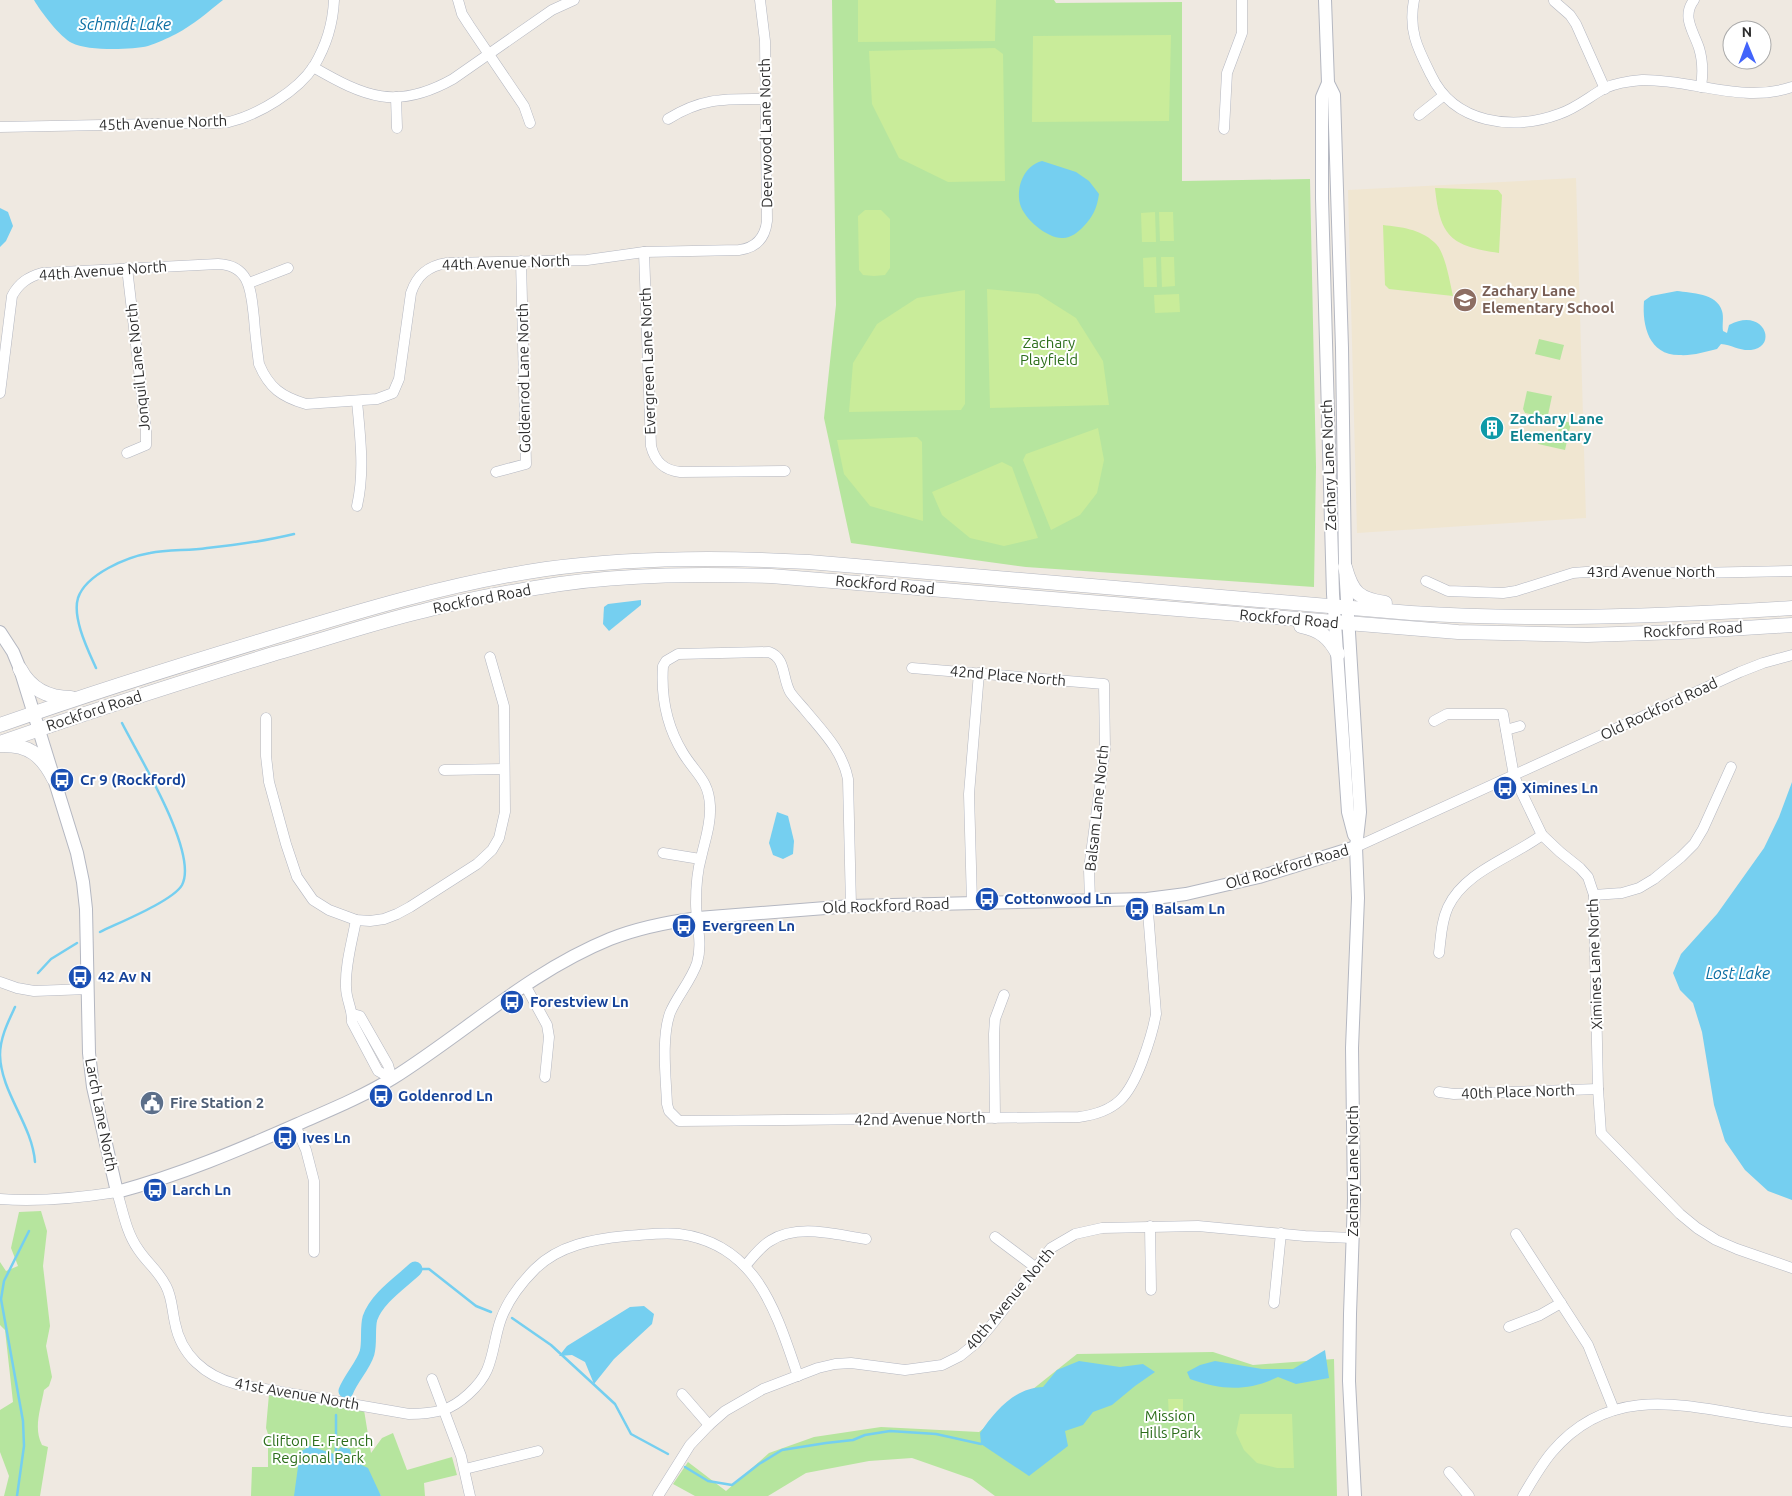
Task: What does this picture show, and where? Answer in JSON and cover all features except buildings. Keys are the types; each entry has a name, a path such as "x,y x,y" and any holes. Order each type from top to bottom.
{"main road":[{"name":"Rockford Road","path":"0,725 80,697 322,622 428,592 506,576 595,564 693,558 809,562 1334,606 1440,614 1542,618 1792,608"},
{"path":"1345,567 1349,583 1358,594 1370,601 1440,614"},
{"name":"Rockford Road","path":"0,744 39,729 201,676 421,611 486,596 579,582 672,575 771,576 1458,632 1547,635 1634,634 1792,625"},
{"path":"1200,611 1214,620 1312,628 1328,638 1338,654"},
{"path":"20,669 30,683 42,692 54,697 80,697"},
{"path":"0,744 27,749 43,761 54,779"}],"street":[{"path":"334,0 330,28 313,67 352,89 370,95 396,97 438,87 468,69 552,10 574,0"},
{"path":"458,0 469,25 524,106 530,122"},
{"name":"Deerwood Lane North","path":"739,250 753,246 763,236 766,228 765,41 760,0"},
{"path":"1224,129 1228,73 1242,34 1242,0"},
{"name":"Zachary Lane North","path":"1326,0 1328,83 1322,97 1322,198 1334,606 1348,812 1356,847"},
{"path":"1414,0 1412,29 1416,43 1432,78 1443,96 1465,112 1490,121 1525,121 1559,114 1576,107 1605,89 1625,82 1643,80 1739,93 1763,93 1792,88"},
{"path":"1694,0 1689,13 1689,23 1699,47 1702,62 1702,87"},
{"path":"1554,1 1570,14 1576,24 1605,89"},
{"name":"45th Avenue North","path":"0,127 228,122 267,108 283,96 313,67"},
{"name":"Zachary Lane North","path":"1328,83 1334,95 1338,193 1345,567 1350,624 1360,812 1356,847 1358,898 1352,1048 1354,1200 1349,1381 1356,1496"},
{"path":"1418,115 1443,96"},
{"path":"396,97 397,128"},
{"path":"668,119 687,108 706,101 765,99"},
{"name":"44th Avenue North","path":"1,379 12,296 28,278 42,273 225,264 234,267 242,273 249,283 259,364 270,385 295,401 306,404 357,401 386,397 392,393 397,386 414,284 420,275 437,264 601,259 644,252 739,250"},
{"name":"Evergreen Lane North","path":"644,252 651,446 656,460 671,471 680,472 784,471"},
{"name":"Goldenrod Lane North","path":"496,472 526,464 521,261"},
{"name":"Jonquil Lane North","path":"127,268 146,430 146,445 127,453"},
{"path":"249,283 288,268"},
{"path":"0,392 1,379"},
{"path":"357,401 362,474 357,506"},
{"name":"43rd Avenue North","path":"1426,581 1448,591 1503,593 1516,591 1573,573 1586,572 1693,573 1792,571"},
{"name":"Larch Lane North","path":"0,632 13,652 20,669 77,853 86,909 89,1053 93,1087 117,1192"},
{"path":"698,918 696,888 700,859 710,823 709,792 704,780 684,754 673,734 667,714 663,689 663,666 666,660 678,654 769,652 776,655 781,663 790,692 833,743 846,767 848,779 851,906"},
{"name":"Old Rockford Road","path":"0,1199 26,1200 117,1192 173,1176 295,1125 341,1105 392,1079 433,1052 525,985 580,953 611,939 644,928 698,918 851,906 1147,899 1186,894 1259,877 1356,847 1740,672 1792,655"},
{"path":"266,718 266,756 270,782 286,844 297,877 304,890 317,904 342,916 356,920 370,921 397,914 477,864 492,850 499,838 504,820 504,706 490,657"},
{"name":"42nd Place North","path":"912,668 1104,684"},
{"path":"972,903 969,794 979,673"},
{"name":"Balsam Lane North","path":"1090,901 1090,853 1105,749 1104,684"},
{"name":"Ximines Lane North","path":"1434,720 1447,714 1503,714 1514,776 1542,835 1588,877 1594,895 1598,1089 1601,1133 1680,1214 1697,1228 1716,1240 1737,1249 1792,1268"},
{"path":"1506,730 1520,726"},
{"path":"1344,756 1358,756"},
{"path":"1594,895 1622,893 1639,888 1654,879 1681,857 1694,844 1703,829 1731,767"},
{"path":"444,770 504,769"},
{"path":"1439,953 1442,926 1448,908 1466,882 1478,873 1511,856 1542,835"},
{"path":"663,853 700,859"},
{"name":"42nd Avenue North","path":"698,918 700,947 697,963 691,977 675,1002 669,1016 666,1032 667,1104 673,1117 679,1121 1079,1117 1105,1111 1126,1094 1136,1078 1154,1029 1156,1014 1147,899"},
{"path":"356,920 347,971 347,1002 353,1014 352,1022 378,1071 392,1079"},
{"path":"0,982 34,991 88,989"},
{"path":"525,985 547,1025 549,1037 545,1077"},
{"path":"995,1118 995,1019 1004,995"},
{"name":"40th Place North","path":"1439,1092 1454,1094 1598,1089"},
{"path":"295,1125 306,1150 314,1180 314,1252"},
{"name":"41st Avenue North","path":"117,1192 130,1236 138,1250 159,1273 167,1289 173,1307 177,1330 186,1351 207,1373 221,1380 236,1384 404,1413 425,1414 444,1410 469,1394 487,1371 499,1326 508,1304 537,1267 555,1254 574,1246 610,1238 659,1233 678,1234 714,1243 730,1252 745,1266"},
{"path":"1150,1226 1152,1290"},
{"name":"40th Avenue North","path":"658,1496 690,1445 709,1425 725,1411 763,1389 818,1368 843,1363 905,1370 942,1365 960,1356 976,1343 1051,1248 1075,1234 1102,1228 1150,1226 1217,1227 1305,1236 1353,1238"},
{"path":"798,1376 779,1323 766,1294 759,1282 745,1266 769,1241 795,1232 866,1239"},
{"path":"1274,1303 1281,1233"},
{"path":"1516,1234 1588,1345 1614,1410"},
{"path":"995,1237 1035,1267"},
{"path":"1509,1327 1540,1315 1561,1303"},
{"path":"432,1379 465,1469 470,1496"},
{"path":"682,1394 709,1425"},
{"path":"1522,1496 1552,1451 1568,1435 1587,1422 1614,1410 1653,1403 1676,1404 1792,1422"},
{"path":"465,1469 538,1451"},
{"path":"1449,1472 1469,1496"}],"shaded area":[{"name":"Zachary Lane Elementary School","path":"1576,178 1586,518 1357,533 1348,190"}],"green space":[{"name":"Zachary Playfield","path":"832,0 1054,0 1056,3 1182,2 1182,181 1310,179 1316,467 1314,587 1026,567 851,543 824,418 836,305"},
{"path":"858,0 996,0 995,41 858,42"},
{"path":"1171,35 1169,121 1032,122 1033,36"},
{"path":"995,48 1003,54 1005,181 948,182 899,158 872,104 869,51"},
{"path":"1435,188 1498,190 1502,195 1499,253 1469,247 1451,236 1440,218"},
{"path":"865,210 881,210 890,219 890,268 885,275 863,275 859,270 858,216"},
{"path":"1155,212 1156,242 1142,242 1141,213"},
{"path":"1159,212 1173,212 1174,241 1160,241"},
{"path":"1383,225 1416,231 1429,238 1438,246 1449,275 1453,296 1389,289 1385,285"},
{"path":"1156,257 1157,287 1144,287 1143,258"},
{"path":"1161,257 1174,257 1175,286 1162,287"},
{"path":"987,289 1038,294 1076,318 1103,361 1109,405 990,408"},
{"path":"965,290 965,404 961,410 849,412 853,363 877,324 917,298"},
{"path":"1179,294 1180,312 1155,313 1154,295"},
{"path":"1539,339 1564,345 1560,360 1535,354"},
{"path":"1527,391 1552,396 1548,415 1544,417 1525,413 1523,409"},
{"path":"1561,420 1571,423 1565,450 1538,444 1541,431 1557,435"},
{"path":"1098,428 1104,460 1097,493 1080,515 1051,530 1023,460 1026,454"},
{"path":"917,437 922,442 923,521 870,506 844,474 837,440"},
{"path":"1002,462 1012,467 1038,538 1004,546 970,538 942,515 932,492"},
{"path":"41,1211 47,1231 43,1266 50,1326 46,1346 52,1377 49,1386 44,1390 38,1432 42,1445 48,1447 40,1496 4,1496 9,1476 0,1452 0,1410 13,1402 5,1330 0,1325 0,1262 6,1271 18,1266 11,1248 19,1212"},
{"name":"Mission Hills Park","path":"1213,1352 1253,1365 1334,1359 1337,1496 995,1496 972,1479 912,1458 869,1461 806,1473 768,1496 695,1496 673,1484 688,1462 726,1491 769,1453 814,1437 881,1427 979,1432 1077,1354"},
{"name":"Clifton E. French Regional Park","path":"269,1394 364,1410 371,1453 382,1438 393,1433 407,1470 452,1457 457,1475 424,1483 425,1496 381,1496 378,1491 378,1496 251,1496 252,1467 268,1467 268,1434 266,1428"},
{"path":"1168,1399 1183,1399 1183,1416 1169,1416"},
{"path":"1240,1414 1292,1414 1294,1468 1277,1468 1257,1463 1244,1450 1236,1433"}],"water":[{"name":"Schmidt Lake","path":"34,0 223,0 176,34 148,46 109,49 79,46 67,40 51,24"},
{"path":"1042,161 1076,172 1089,181 1099,194 1092,216 1079,231 1069,237 1057,237 1044,232 1031,222 1022,210 1019,197 1020,184 1030,167"},
{"path":"0,208 8,212 13,226 6,241 0,247"},
{"path":"1677,291 1696,293 1715,301 1722,311 1723,331 1727,333 1729,325 1741,320 1751,320 1759,324 1764,329 1766,336 1764,342 1760,347 1751,350 1743,350 1721,344 1717,349 1689,355 1669,354 1661,350 1654,345 1646,329 1644,301 1651,296"},
{"path":"641,600 641,605 609,631 603,624 604,607 608,604"},
{"name":"Lost Lake","path":"1792,782 1792,1200 1768,1191 1745,1170 1725,1141 1714,1105 1702,1032 1693,1003 1680,990 1673,973 1681,954 1717,914 1764,848 1779,817"},
{"path":"777,812 788,816 794,841 793,854 783,859 773,855 769,843"},
{"path":"644,1306 654,1314 652,1324 614,1359 594,1384 585,1362 572,1355 559,1356 567,1346 630,1307"},
{"path":"1325,1350 1329,1378 1296,1384 1278,1377 1245,1387 1223,1387 1190,1379 1187,1372 1200,1365 1215,1361 1262,1369 1293,1369"},
{"path":"1079,1361 1120,1367 1143,1364 1155,1372 1112,1405 1093,1412 1083,1425 1065,1431 1068,1446 1029,1476 981,1444 980,1433 1006,1402 1023,1392 1043,1387 1057,1370"},
{"path":"310,1446 334,1454 341,1447 350,1449 353,1461 368,1468 381,1496 294,1496 300,1452"}],"waterway":[{"path":"96,668 82,634 77,615 77,606 82,589 98,574 130,558 150,553 240,544 294,534"},
{"path":"100,932 168,898 182,885 185,870 175,828 122,723"},
{"path":"38,973 51,959 77,943"},
{"path":"15,1007 1,1042 0,1055 5,1082 33,1148 35,1162"},
{"path":"17,1496 24,1446 23,1421 1,1299 4,1281 29,1231"},
{"path":"415,1269 429,1269 476,1306 491,1312"},
{"path":"346,1391 367,1353 369,1322 373,1311 383,1297 415,1269"},
{"path":"512,1318 551,1345 615,1404 631,1434 668,1454"},
{"path":"336,1415 336,1456"},
{"path":"685,1467 708,1481 732,1485 759,1464 782,1450 853,1440 865,1435 890,1431 936,1434 981,1444 984,1443"}],"place":[{"name":"Zachary Lane Elementary School","path":"1465,300"},
{"name":"Zachary Lane Elementary","path":"1492,428"},
{"name":"Cr 9 (Rockford)","path":"62,780"},
{"name":"Ximines Ln","path":"1505,788"},
{"name":"Cottonwood Ln","path":"987,899"},
{"name":"Balsam Ln","path":"1137,909"},
{"name":"Evergreen Ln","path":"684,926"},
{"name":"42 Av N","path":"80,977"},
{"name":"Forestview Ln","path":"512,1002"},
{"name":"Goldenrod Ln","path":"381,1096"},
{"name":"Fire Station 2","path":"152,1103"},
{"name":"Ives Ln","path":"285,1138"},
{"name":"Larch Ln","path":"155,1190"}]}
